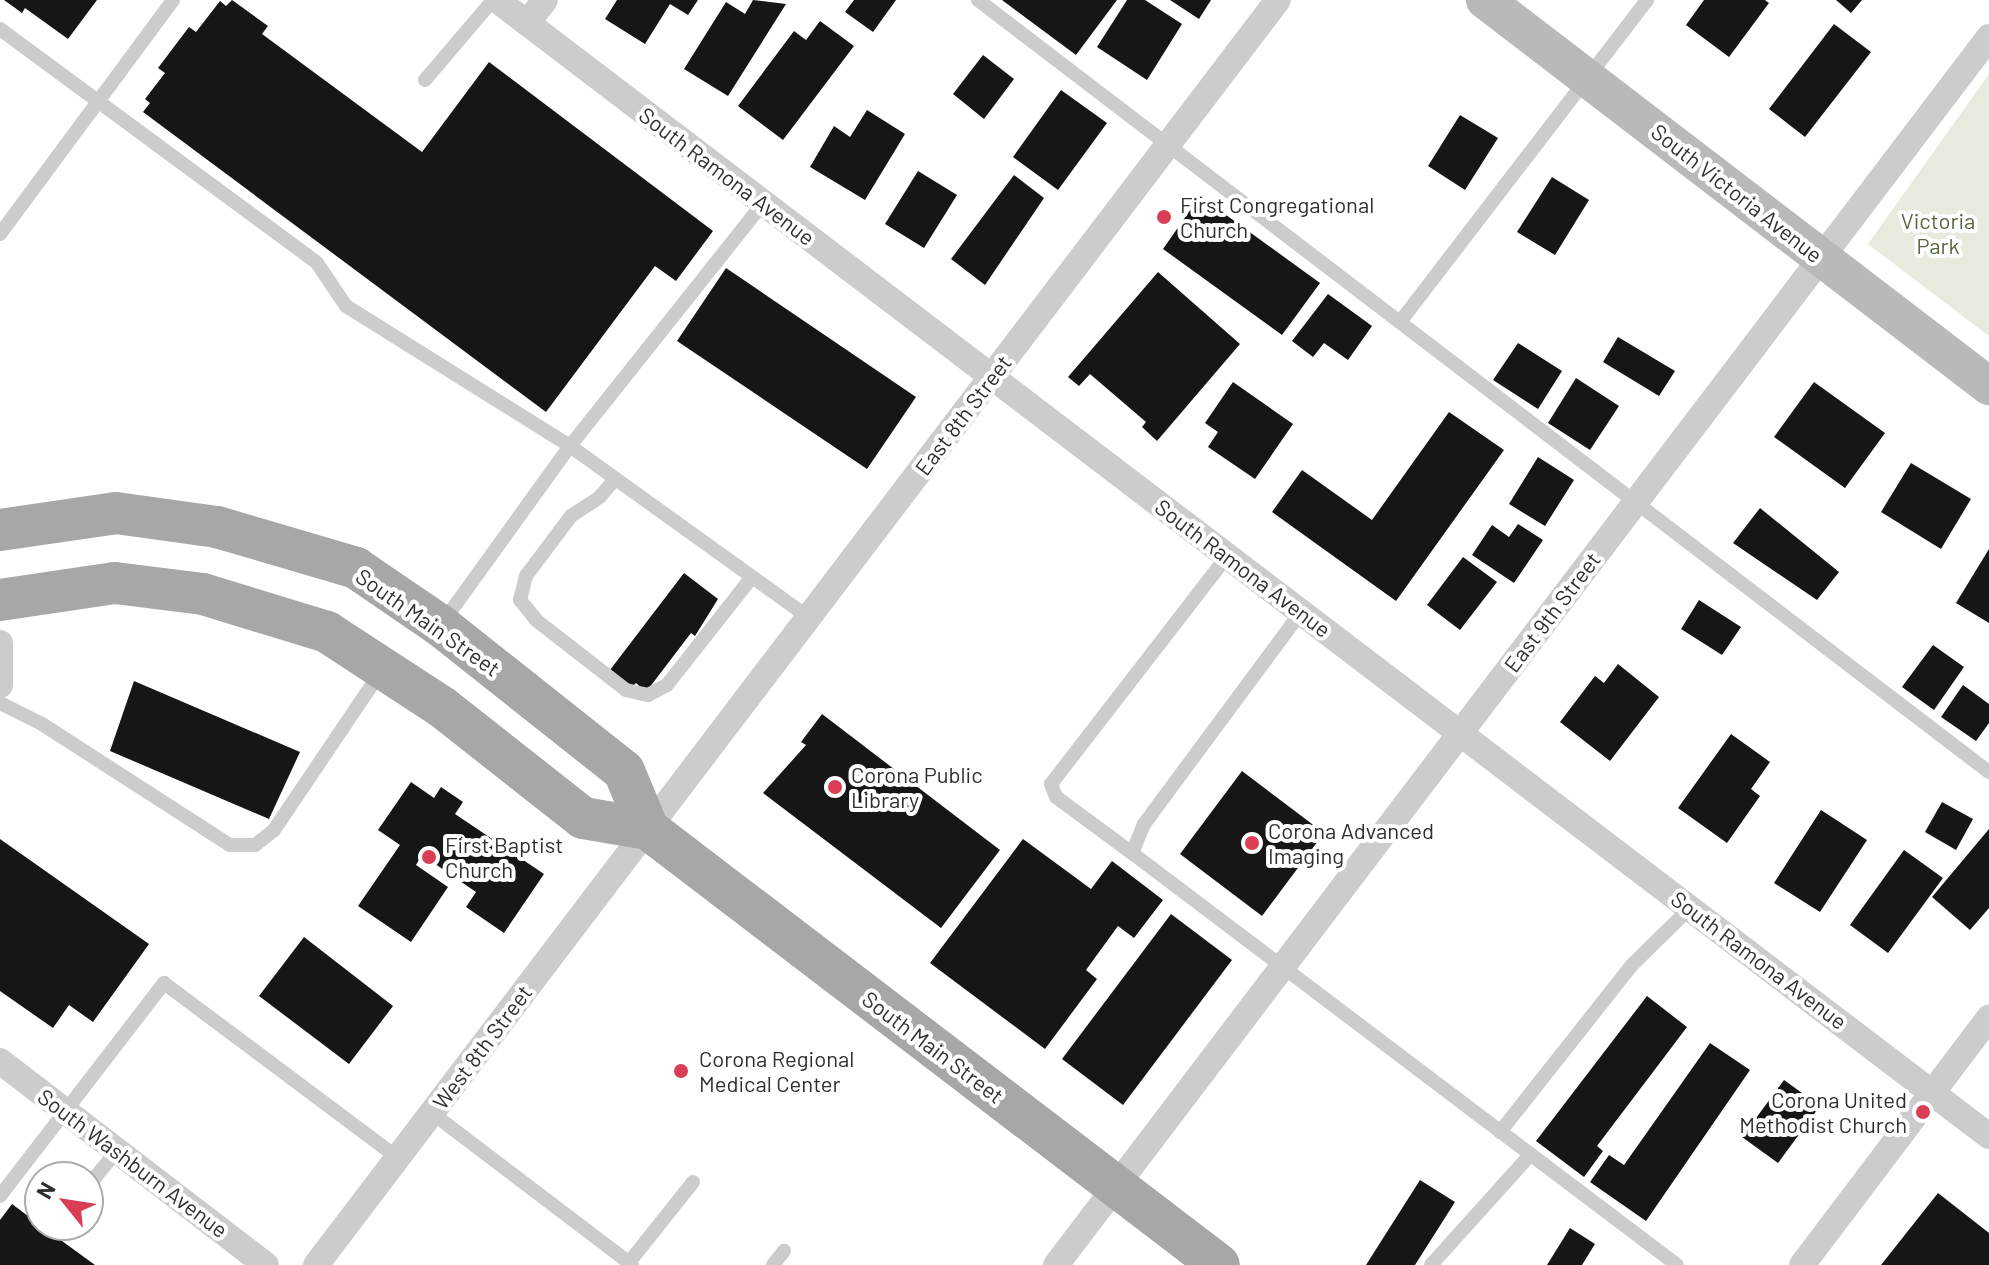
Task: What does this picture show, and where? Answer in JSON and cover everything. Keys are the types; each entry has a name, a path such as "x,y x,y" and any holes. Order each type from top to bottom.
{"main road":[{"name":"South Main Street","path":"0,530 116,513 217,527 356,568 441,626 624,771 648,829"},
{"name":"South Main Street","path":"0,600 115,583 203,594 327,632 442,707 583,818 648,829 1219,1265"}],"street":[{"name":"South Ramona Avenue","path":"495,0 1989,1136"},
{"path":"527,23 545,0"},
{"name":"East 8th Street","path":"648,829 1278,0"},
{"name":"South Victoria Avenue","path":"1485,0 1989,386"},
{"name":"East 9th Street","path":"1056,1265 1989,37"},
{"path":"0,643 0,685"},
{"name":"West 8th Street","path":"316,1265 648,829"},
{"path":"1802,1265 1989,1018"},
{"name":"South Washburn Avenue","path":"0,1061 266,1265"}],"lane":[{"path":"0,234 173,0"},
{"path":"425,80 495,0"},
{"path":"978,0 1989,772"},
{"path":"1400,322 1647,0"},
{"path":"0,29 317,263 346,306 570,446 809,618"},
{"path":"441,626 570,446 763,203"},
{"path":"615,479 600,497 571,516 526,576 520,600 536,620 626,690 648,695 667,685 752,577"},
{"path":"1227,556 1051,784 1056,797 1677,1265"},
{"path":"1132,853 1144,824 1301,612"},
{"path":"0,703 42,724 230,845 255,845 274,830 383,669"},
{"path":"1500,1132 1632,965 1690,908"},
{"path":"0,1196 164,983 398,1158"},
{"path":"432,1113 629,1264 693,1182"},
{"path":"104,1167 117,1151"},
{"path":"1431,1265 1531,1154"},
{"path":"773,1265 784,1251"}],"green space":[{"name":"Victoria Park","path":"1989,74 1989,336 1868,244"}],"building":[{"path":"4,0 97,0 68,39 25,8 22,13"},
{"path":"232,0 268,26 262,34 422,152 489,62 713,231 676,281 655,266 546,412 143,112 150,103 145,99 165,73 158,68 189,27 196,32 220,1 226,6"},
{"path":"617,0 698,0 688,15 670,4 645,44 605,19"},
{"path":"753,0 786,4 728,96 684,69 726,2 745,14"},
{"path":"854,0 896,0 873,32 845,12"},
{"path":"1002,0 1117,0 1076,55"},
{"path":"1127,0 1145,0 1182,24 1147,80 1097,47"},
{"path":"1170,0 1211,0 1199,19"},
{"path":"1704,0 1765,0 1769,3 1729,57 1686,25"},
{"path":"1836,0 1862,0 1851,13"},
{"path":"820,21 854,46 783,140 738,106 794,31 806,40"},
{"path":"1834,24 1871,52 1805,137 1769,109"},
{"path":"983,55 1014,79 984,119 953,94"},
{"path":"1061,90 1107,123 1058,190 1013,157"},
{"path":"867,110 905,134 865,200 810,167 834,126 850,137"},
{"path":"1460,115 1498,138 1465,190 1428,166"},
{"path":"918,171 957,195 924,248 885,224"},
{"path":"1014,175 1044,198 985,285 951,259"},
{"path":"1552,177 1589,200 1555,255 1517,232"},
{"path":"1200,196 1320,283 1282,335 1163,249"},
{"path":"726,268 916,397 867,469 677,341"},
{"path":"1158,272 1240,344 1157,441 1142,427 1146,422 1090,374 1079,386 1068,377"},
{"path":"1328,294 1372,326 1348,360 1324,343 1313,357 1292,341"},
{"path":"1618,337 1675,371 1659,396 1603,362"},
{"path":"1518,343 1562,371 1538,409 1493,380"},
{"path":"1576,378 1619,406 1590,450 1548,423"},
{"path":"1233,382 1293,424 1255,479 1208,447 1218,432 1205,423"},
{"path":"1814,382 1885,433 1845,488 1774,437"},
{"path":"1449,412 1504,450 1396,601 1272,512 1302,470 1372,520"},
{"path":"1538,457 1574,480 1545,526 1509,504"},
{"path":"1911,463 1971,499 1941,549 1881,512"},
{"path":"1760,508 1839,572 1817,600 1733,543"},
{"path":"1518,524 1543,540 1514,583 1472,555 1492,525 1509,537"},
{"path":"1989,549 1989,623 1956,603"},
{"path":"1463,557 1497,582 1460,630 1427,605"},
{"path":"684,573 718,599 695,636 691,633 646,692 636,683 632,687 610,670"},
{"path":"1699,600 1741,627 1722,655 1681,629"},
{"path":"1933,645 1964,667 1934,710 1902,687"},
{"path":"1618,664 1659,697 1610,761 1560,722 1595,676 1604,683"},
{"path":"134,681 300,752 269,819 110,751"},
{"path":"1963,685 1989,704 1989,723 1976,741 1941,717"},
{"path":"822,714 1000,850 941,928 763,793 806,745 801,742"},
{"path":"1731,734 1770,762 1751,789 1760,796 1727,843 1678,808"},
{"name":"Corona Advanced Imaging","path":"1242,771 1324,833 1262,916 1180,854"},
{"path":"411,782 434,798 441,787 463,802 455,814 544,874 504,933 466,907 476,892 422,855 416,865 448,887 411,942 358,906 400,845 378,830"},
{"path":"1942,802 1973,819 1956,850 1925,832"},
{"path":"1821,810 1867,840 1820,912 1774,883"},
{"path":"1989,829 1989,908 1970,930 1932,897"},
{"path":"0,839 149,944 93,1022 69,1005 53,1028 0,991"},
{"path":"1023,839 1091,889 1112,861 1163,900 1134,938 1118,926 1086,970 1097,979 1045,1049 930,963"},
{"path":"1904,850 1943,878 1888,953 1850,925"},
{"path":"1171,914 1232,960 1123,1105 1062,1059"},
{"path":"304,937 393,1006 349,1064 259,996"},
{"path":"1647,996 1687,1027 1597,1146 1603,1151 1584,1177 1536,1141"},
{"path":"1710,1043 1750,1070 1646,1221 1590,1182 1609,1155 1624,1165"},
{"path":"1784,1080 1820,1106 1778,1163 1742,1137"},
{"path":"1420,1180 1455,1202 1415,1265 1366,1265"},
{"path":"1938,1193 1989,1233 1989,1265 1881,1265"},
{"path":"12,1204 24,1213 24,1241 62,1241 95,1265 0,1265 0,1220"},
{"path":"1570,1228 1595,1244 1582,1265 1547,1265"}],"place":[{"name":"First Congregational Church","path":"1164,217"},
{"name":"Corona Public Library","path":"835,787"},
{"name":"Corona Advanced Imaging","path":"1252,843"},
{"name":"First Baptist Church","path":"429,857"},
{"name":"Corona Regional Medical Center","path":"681,1071"},
{"name":"Corona United Methodist Church","path":"1923,1112"}]}
